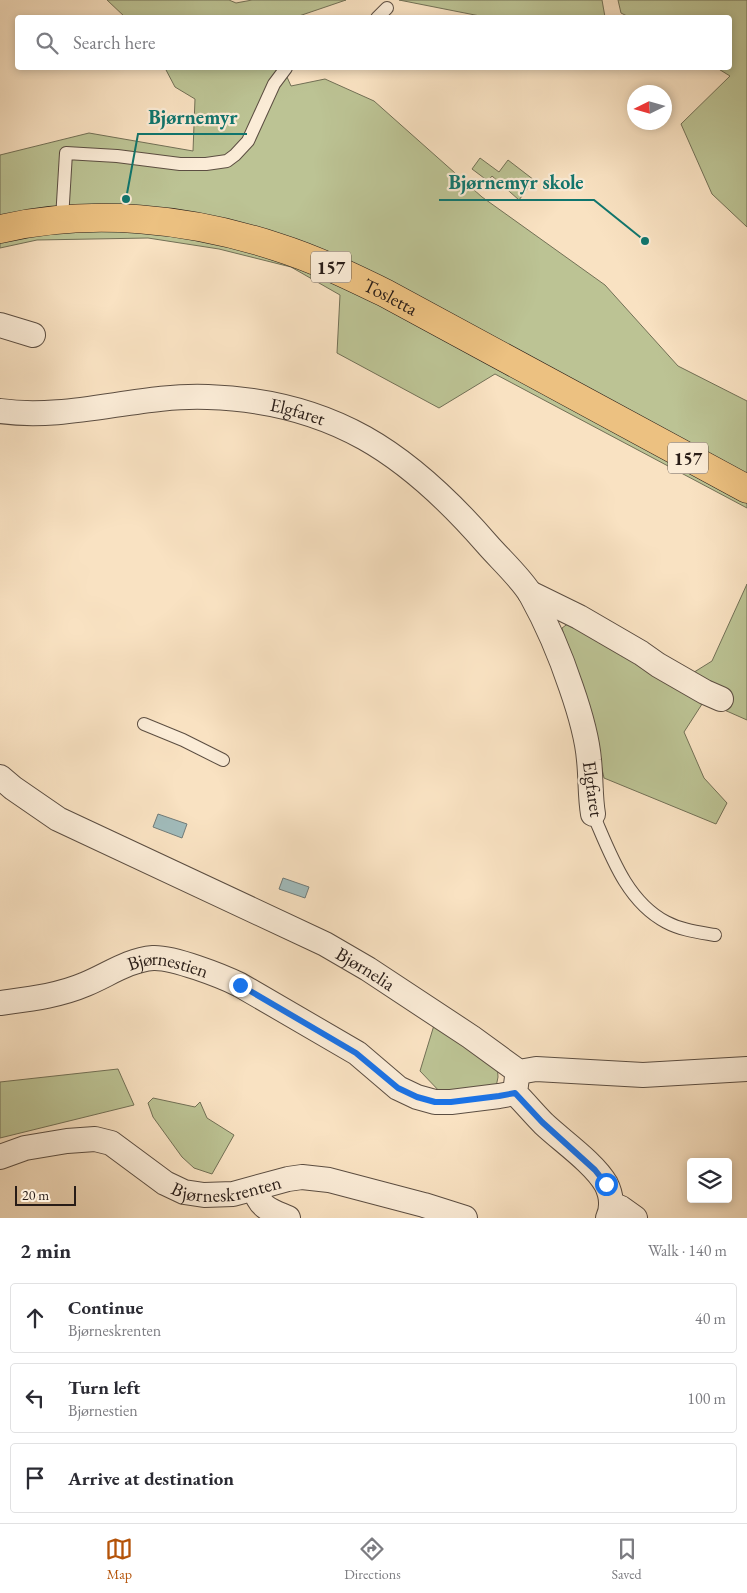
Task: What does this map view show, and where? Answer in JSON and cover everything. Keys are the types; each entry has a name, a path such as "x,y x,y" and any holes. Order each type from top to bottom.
{"main road":[{"name":"Tosletta","path":"0,229 34,222 132,219 235,234 305,257 385,293 747,489"}],"street":[{"path":"0,325 32,335"},
{"name":"Elgfaret","path":"0,411 26,413 72,410 162,398 207,396 260,402 320,416 344,426 406,464 454,507 530,593 557,650 577,704 589,759 593,814"},
{"name":"Elgfaret","path":"530,593 579,617 641,653 666,670 721,699"},
{"name":"Bjørnelia","path":"0,777 58,819 325,944 368,969 463,1032 517,1082"},
{"name":"Bjørnestien","path":"0,1003 37,998 70,990 87,984 122,965 153,958 168,960 225,978 240,985 356,1053 398,1088 417,1097 435,1102 451,1102 499,1096 517,1082"},
{"path":"635,1218 621,1208 610,1211 610,1195 606,1184 595,1170 542,1122 517,1082 536,1069 643,1075 747,1069"},
{"name":"Bjørneskrenten","path":"0,1157 25,1148 67,1141 95,1139 111,1143 164,1183 184,1192 204,1195 233,1194 302,1177 329,1180 465,1218"},
{"path":"254,1189 257,1200 267,1209 288,1218"}],"lane":[{"path":"380,15 387,8"},
{"path":"62,220 66,153 116,156 180,164 206,164 227,161 248,141 274,84 284,70"},
{"path":"144,724 183,740 223,760"},
{"name":"Elgfaret","path":"593,814 624,880 651,912 676,926 715,935"}],"green space":[{"path":"107,0 229,0 236,3 252,0 346,0 302,15 123,15"},
{"path":"399,0 602,0 605,15 475,15"},
{"path":"618,0 747,0 747,227 712,194 681,124 730,76 720,70 732,70 732,15 625,15 621,13"},
{"path":"166,70 284,70 291,86 325,79 374,101 482,197 605,285 678,366 747,401 747,508 495,374 439,408 337,353 340,295 291,267 219,249 148,238 37,240 0,248 0,155 89,133 193,151 195,99 175,87"},
{"path":"480,158 499,172 508,160 534,180 519,200 492,176 488,181 472,169"},
{"path":"747,584 747,720 704,701 684,732 704,778 727,803 716,824 604,778 593,727 562,628 569,623 675,684 712,661"},
{"path":"435,1022 497,1061 498,1077 496,1087 443,1095 420,1071"},
{"path":"118,1069 134,1105 0,1138 0,1082"},
{"path":"153,1098 195,1107 200,1102 207,1118 234,1135 212,1174 194,1168 182,1157 153,1117 148,1103"}],"water":[{"path":"158,814 187,824 182,838 153,827"},
{"path":"283,878 309,887 305,898 279,889"}],"place":[{"name":"Bjørnemyr","path":"126,199"},
{"name":"Bjørnemyr skole","path":"645,241"}],"route":[{"path":"240,985 356,1053 398,1088 417,1097 435,1102 451,1102 515,1093 542,1122 595,1170 606,1184"}]}
